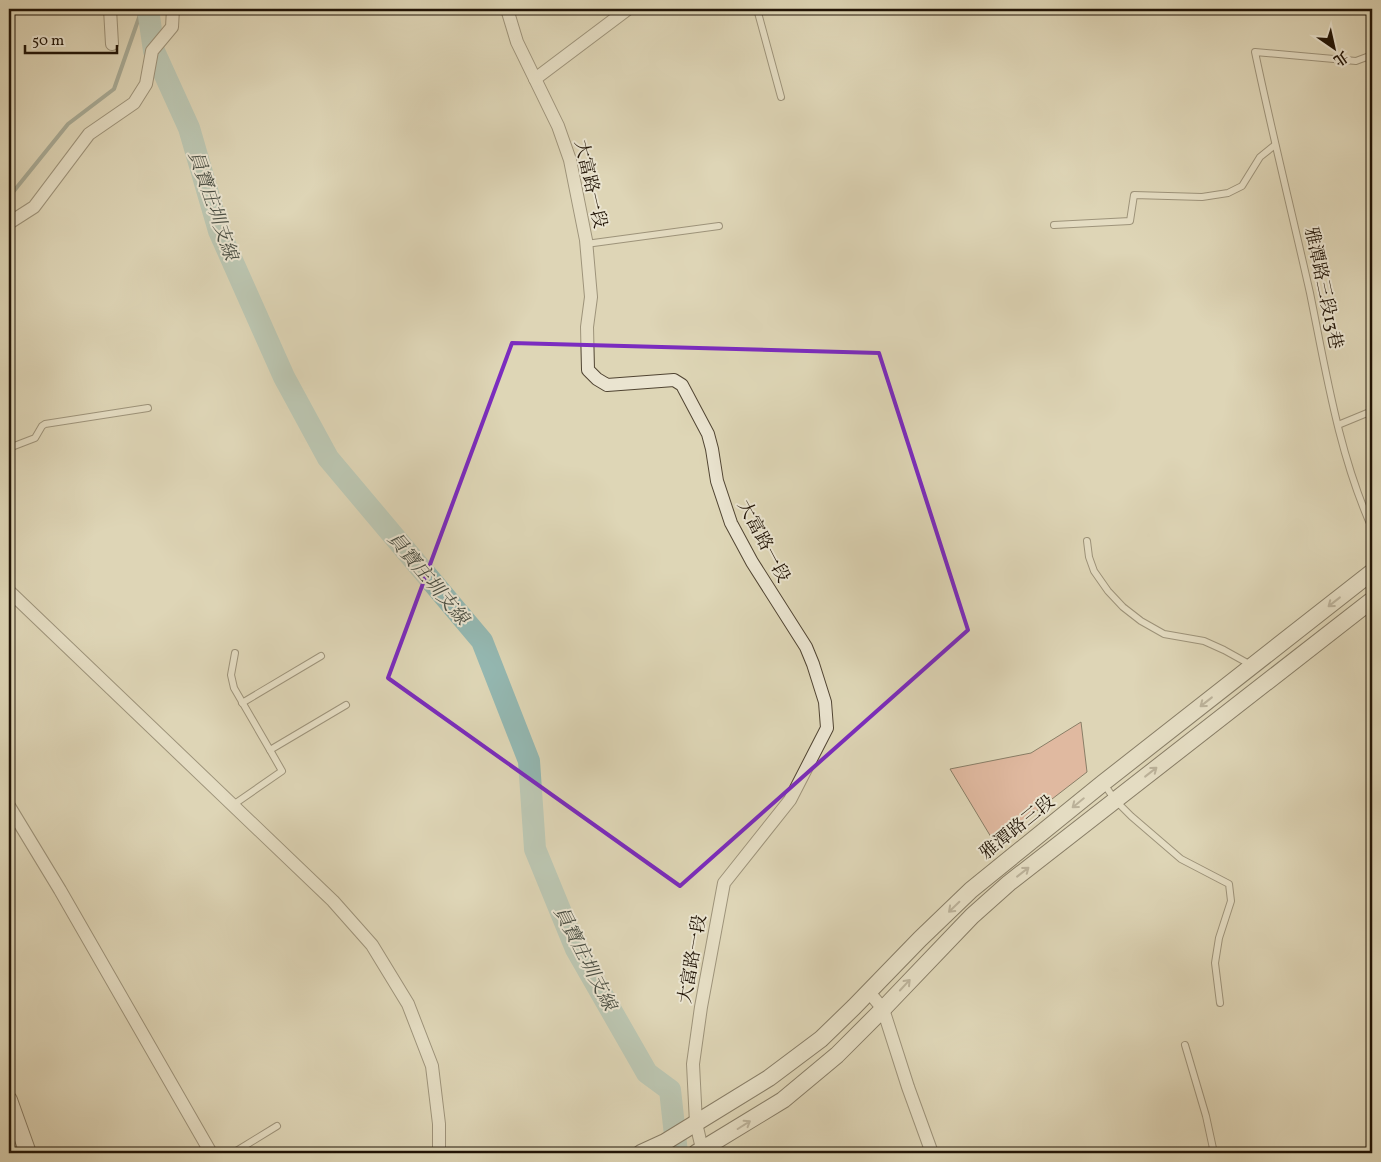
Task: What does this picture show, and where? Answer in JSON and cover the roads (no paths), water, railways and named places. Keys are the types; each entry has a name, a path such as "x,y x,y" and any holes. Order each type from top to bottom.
{"street":[{"path":"110,9 112,44"},
{"path":"9,223 34,207 89,134 134,103 146,84 152,51 172,27 173,9"},
{"name":"大富路一段","path":"507,9 517,42 558,126 570,160 586,244 591,297 587,327 588,370 607,385 674,380 682,384 708,434 717,481 731,523 752,562 806,647 825,702 827,728 790,800 724,884 701,1007 693,1064 696,1123"},
{"path":"535,79 628,9"},
{"name":"雅潭路三段","path":"642,1153 665,1142 769,1078 820,1039 971,890 1103,783 1372,572"},
{"path":"9,591 333,901 372,946 408,1004 432,1066 439,1124 438,1153"},
{"path":"696,1123 700,1152 783,1100 837,1056 972,916 1009,883 1372,600"},
{"path":"9,806 60,890 211,1153"},
{"path":"869,992 883,1009 932,1153"},
{"path":"769,1078 783,1100"},
{"path":"9,1100 28,1153"}],"lane":[{"path":"757,9 780,97"},
{"name":"雅潭路三段13巷","path":"1372,54 1356,61 1255,52 1338,425 1361,504 1372,528"},
{"path":"1054,225 1130,222 1134,195 1202,196 1228,193 1242,186 1260,157 1275,145"},
{"path":"586,244 719,226"},
{"path":"9,448 35,438 45,424 148,408"},
{"path":"1338,425 1372,410"},
{"path":"1087,541 1094,571 1123,608 1164,634 1204,641 1252,666"},
{"path":"233,805 282,771 234,688 231,675 235,653"},
{"path":"242,703 321,656"},
{"path":"270,750 346,705"},
{"path":"1103,783 1115,800 1181,859 1229,884 1231,901 1219,938 1215,963 1220,1003"},
{"path":"1185,1045 1206,1116 1214,1153"},
{"path":"233,1153 278,1126"}],"waterway":[{"path":"9,197 68,124 114,89 142,9"},
{"name":"員寶庄圳支線","path":"148,9 154,51 189,128 219,231 284,377 328,458 482,641 529,761 535,849 576,949 647,1073 670,1090 677,1153"}]}
